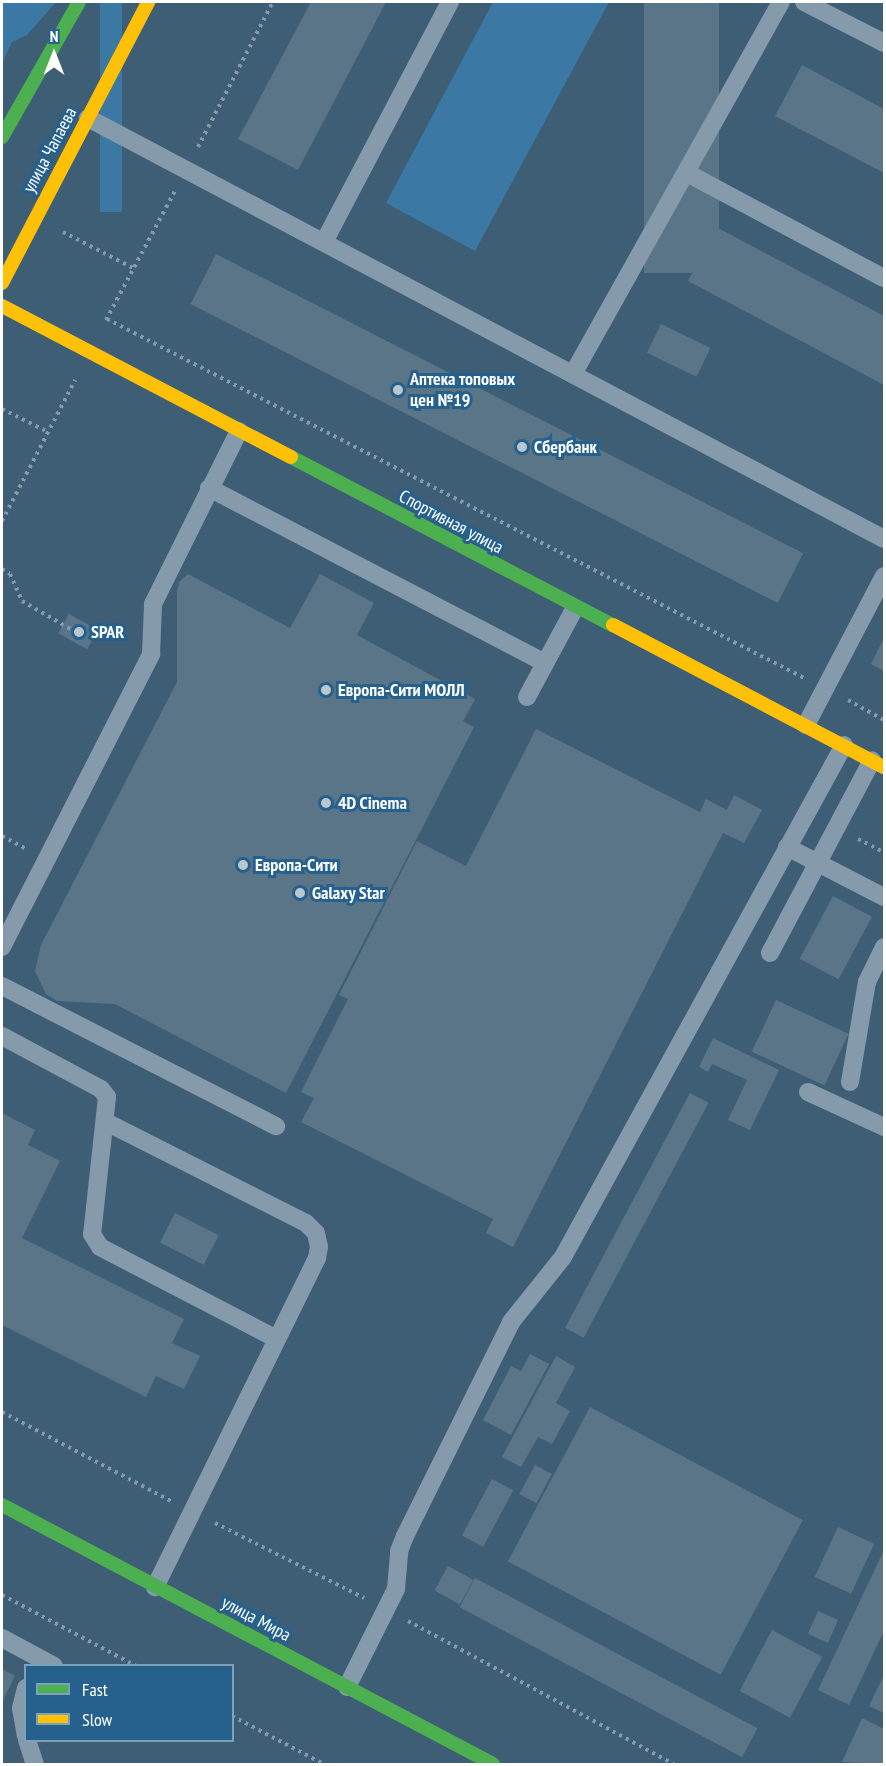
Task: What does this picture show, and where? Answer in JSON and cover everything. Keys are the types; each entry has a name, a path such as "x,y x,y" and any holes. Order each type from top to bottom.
{"main road":[{"path":"2,137 79,2"},
{"name":"улица Чапаева","path":"2,283 148,2"},
{"name":"Спортивная улица","path":"2,306 575,608 878,763"},
{"name":"улица Мира","path":"2,1505 493,1764"}],"lane":[{"path":"324,242 450,2"},
{"path":"573,374 781,2"},
{"path":"804,2 885,44"},
{"path":"88,118 885,538"},
{"path":"687,173 885,278"},
{"path":"2,947 151,654 153,604 239,431"},
{"path":"209,488 545,663"},
{"path":"806,725 885,576"},
{"path":"527,697 575,608"},
{"path":"346,1687 388,1610 396,1589 399,1551 405,1536 511,1322 563,1257 844,745"},
{"path":"770,953 818,863 878,763"},
{"path":"787,847 885,897"},
{"path":"850,1082 867,982 885,947"},
{"path":"2,986 276,1126"},
{"path":"2,1036 100,1089 107,1097 92,1234 100,1247 278,1339"},
{"path":"808,1092 885,1127"},
{"path":"105,1122 306,1222 316,1233 317,1258 155,1587"},
{"path":"2,1638 43,1663"},
{"path":"24,1696 21,1708 24,1725"},
{"path":"28,1742 35,1764"}],"path":[{"path":"2,521 273,2"},
{"path":"107,319 885,720"},
{"path":"2,409 48,432"},
{"path":"2,569 10,574 22,601 79,634"},
{"path":"2,1595 134,1664"},
{"path":"388,1610 674,1764"},
{"path":"234,1717 324,1764"}],"shaded area":[{"path":"2,2 56,2 27,35 12,42 2,63"},
{"path":"100,2 122,2 122,212 100,212"},
{"path":"493,2 609,2 475,251 386,203"}],"building":[{"path":"311,2 386,2 298,170 238,139"},
{"path":"644,2 719,2 719,273 644,273"},
{"path":"802,65 884,109 884,173 775,116"},
{"path":"716,227 884,316 884,385 688,281"},
{"path":"216,254 803,553 778,603 191,304"},
{"path":"661,324 710,348 696,377 647,353"},
{"name":"Европа-Сити","path":"188,574 290,628 320,574 374,603 357,635 475,699 463,721 474,727 286,1093 115,1004 57,1001 46,994 35,971 41,945 177,682 177,591 180,581"},
{"name":"SPAR","path":"69,614 98,630 87,649 58,633"},
{"path":"884,638 884,671 871,664"},
{"path":"536,729 700,812 706,799 727,810 734,795 762,810 744,843 723,833 513,1247 486,1233 493,1219 301,1122 314,1098 301,1092 348,999 339,995 417,841 466,866"},
{"path":"833,896 872,917 839,979 800,959"},
{"path":"776,1000 849,1034 824,1085 752,1052"},
{"path":"713,1038 779,1070 750,1130 728,1120 747,1080 712,1064 708,1072 699,1067"},
{"path":"690,1093 709,1103 584,1338 565,1328"},
{"path":"2,1113 35,1130 28,1145 60,1161 22,1238 184,1319 172,1343 200,1356 184,1389 156,1376 146,1397 2,1325"},
{"path":"175,1213 219,1235 204,1265 160,1242"},
{"path":"530,1354 549,1364 511,1435 483,1420 511,1366 521,1371"},
{"path":"556,1356 575,1367 556,1403 570,1411 552,1444 538,1437 521,1467 502,1457"},
{"path":"590,1407 803,1520 721,1675 508,1562"},
{"path":"535,1465 552,1474 536,1503 520,1494"},
{"path":"492,1479 513,1490 483,1547 462,1536"},
{"path":"838,1527 874,1544 851,1594 815,1577"},
{"path":"884,1550 884,1631 849,1705 818,1690"},
{"path":"448,1566 473,1580 460,1605 434,1590"},
{"path":"475,1578 758,1728 742,1757 460,1607"},
{"path":"818,1611 838,1620 828,1643 808,1634"},
{"path":"772,1630 822,1657 790,1718 740,1691"},
{"path":"2,1669 15,1676 3,1700 2,1699"},
{"path":"884,1675 884,1713 869,1706"},
{"path":"862,1718 884,1729 884,1764 842,1762"}],"traffic: fast":[{"path":"2,137 79,2"},
{"path":"291,457 613,625"},
{"path":"2,1505 493,1764"}],"traffic: slow":[{"path":"2,283 148,2"},
{"path":"2,306 291,457"},
{"path":"613,625 884,767"}],"place":[{"name":"Аптека топовых цен №19","path":"398,390"},
{"name":"Сбербанк","path":"522,447"},
{"name":"SPAR","path":"79,632"},
{"name":"Европа-Сити МОЛЛ","path":"326,690"},
{"name":"4D Cinema","path":"326,803"},
{"name":"Европа-Сити","path":"243,865"},
{"name":"Galaxy Star","path":"300,893"}]}
